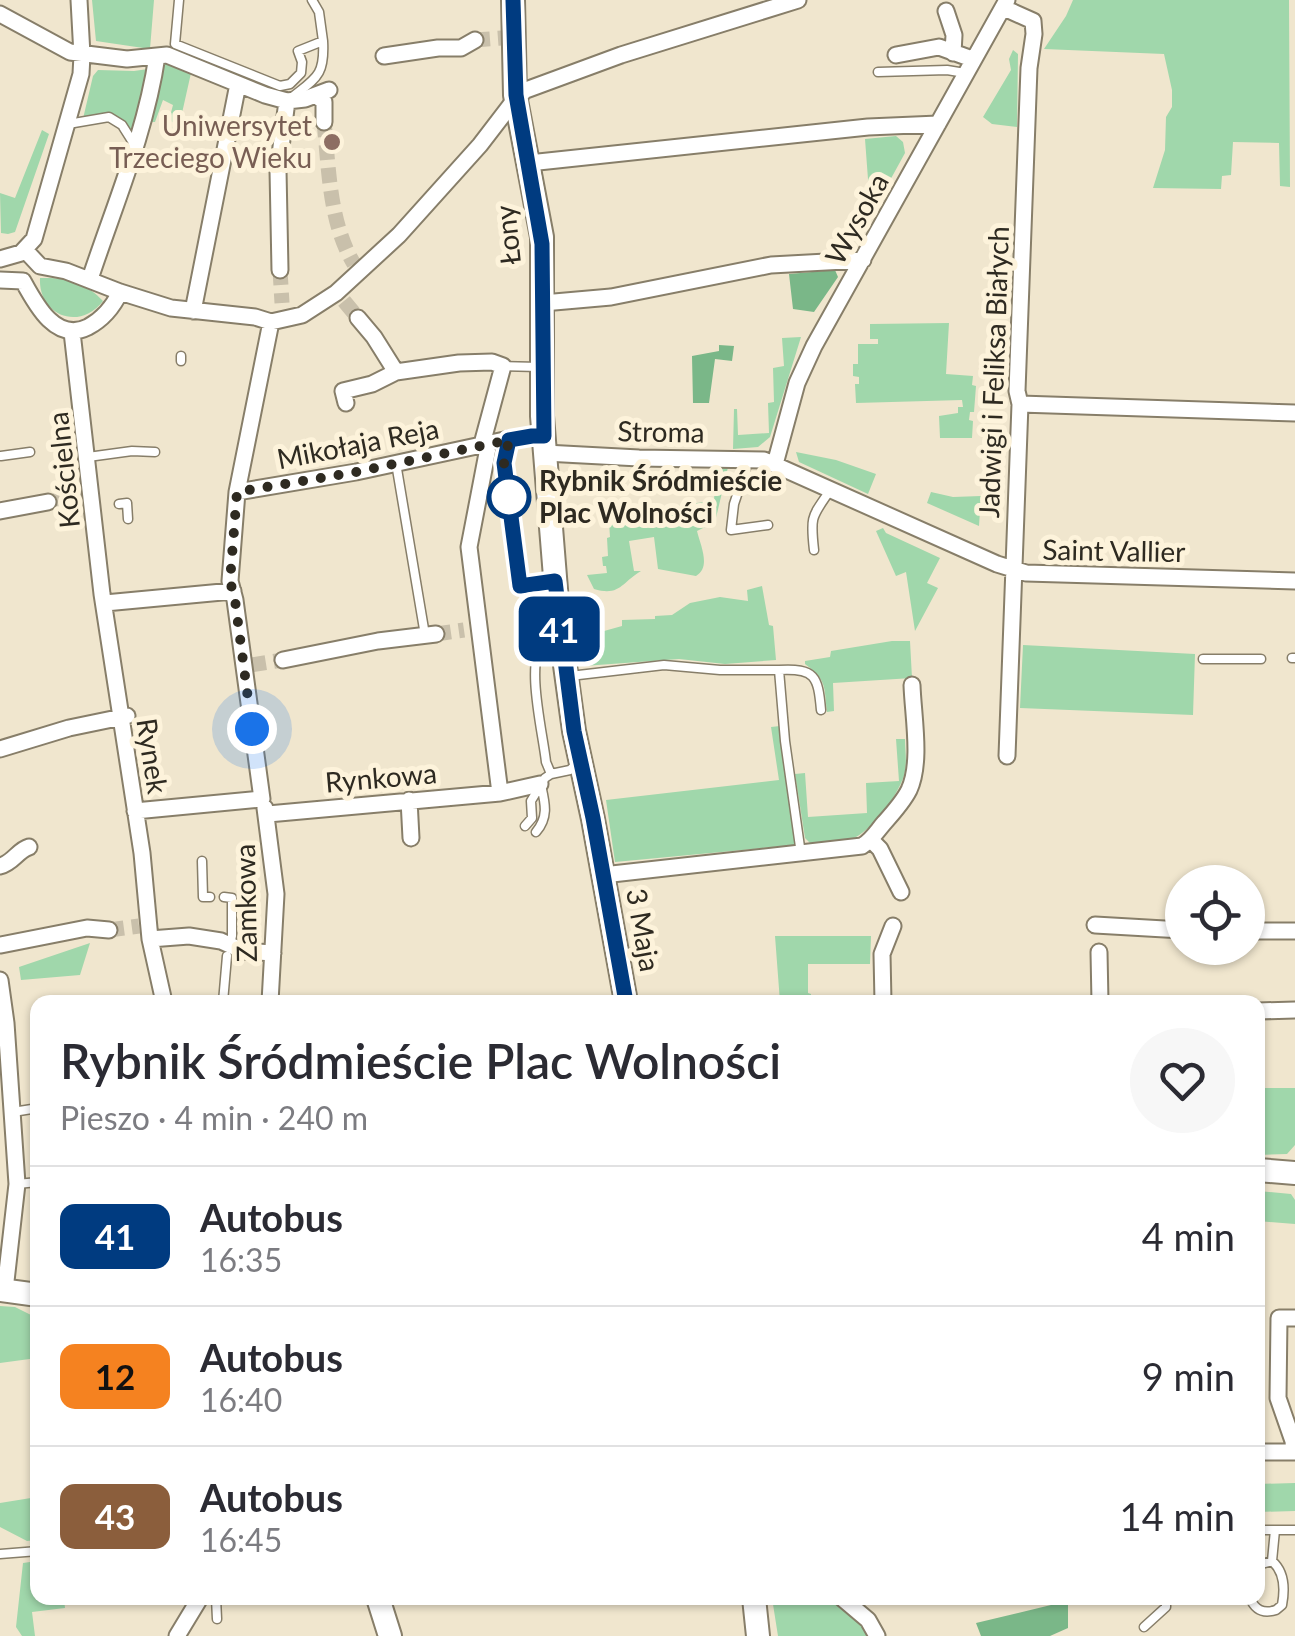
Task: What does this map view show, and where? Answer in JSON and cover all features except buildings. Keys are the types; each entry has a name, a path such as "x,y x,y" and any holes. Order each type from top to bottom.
{"street":[{"path":"0,259 25,250 34,238 80,82 79,0"},
{"name":"Łony","path":"513,0 508,38 542,237 544,444 560,639"},
{"path":"25,250 40,266 66,270 187,313 255,318 302,315 340,297 357,268 398,235 516,98 538,84 798,0"},
{"name":"Wysoka","path":"775,464 797,383 814,346 1005,4"},
{"name":"Jadwigi i Feliksa Białych","path":"1005,4 1032,21 1034,34 1029,62 1007,756"},
{"path":"946,11 953,27 954,52"},
{"path":"0,14 63,49 82,54 133,59 170,56 288,101 322,93 324,122"},
{"path":"378,60 438,48 461,48 475,40"},
{"path":"896,56 939,47 954,52 969,66"},
{"path":"90,279 151,89 157,56"},
{"path":"187,313 238,84"},
{"path":"280,270 278,170 288,101"},
{"path":"529,163 868,127 938,124"},
{"path":"543,303 611,297 771,265 863,260"},
{"path":"0,280 23,282 40,266"},
{"path":"23,282 51,322 72,332 100,320 114,306 120,292"},
{"path":"261,802 231,590 237,492 279,315"},
{"path":"358,318 396,372"},
{"name":"Kościelna","path":"72,332 111,607"},
{"path":"346,404 342,391 372,384 396,372 459,363 492,362 503,366 485,443 470,547 471,628 500,793"},
{"path":"1020,404 1295,413"},
{"name":"Mikołaja Reja","path":"237,492 509,440"},
{"name":"Stroma","path":"544,444 639,458 751,458 775,464"},
{"name":"Saint Vallier","path":"775,464 1014,570 1038,574 1295,581"},
{"path":"0,511 48,502"},
{"path":"111,607 231,590"},
{"name":"Rynek","path":"111,607 138,808 261,802"},
{"path":"283,660 430,635"},
{"name":"3 Maja","path":"560,639 625,995"},
{"path":"602,872 862,846 871,840 908,791 914,774 912,686"},
{"path":"0,749 125,716"},
{"name":"Rynkowa","path":"261,802 409,800 500,793 546,779"},
{"path":"409,800 411,838"},
{"name":"Zamkowa","path":"261,802 276,894 270,995"},
{"path":"138,808 146,930 162,995"},
{"path":"871,840 880,849 901,892"},
{"path":"0,866 30,847"},
{"path":"1095,925 1165,929"},
{"path":"883,995 882,954 893,926"},
{"path":"1,946 88,928 109,930"},
{"path":"146,930 189,936 228,950 273,953"},
{"path":"1265,931 1295,932"},
{"path":"1099,952 1100,995"},
{"path":"1,990 17,1184 3,1290 30,1294"},
{"path":"1265,1011 1295,1010"},
{"path":"1265,1171 1295,1173"},
{"path":"1265,1452 1295,1452 1278,1398 1279,1318 1295,1318"},
{"path":"177,1636 196,1605"},
{"path":"380,1605 390,1636"},
{"path":"755,1605 758,1636"},
{"path":"850,1605 868,1620 877,1636"}],"lane":[{"path":"178,0 175,44 275,86 290,84 299,77 302,66 298,51 324,42"},
{"path":"288,101 320,72 323,64 319,12 312,0"},
{"path":"878,72 969,66"},
{"path":"68,124 109,117 122,125 134,145"},
{"path":"503,366 543,367"},
{"path":"544,444 532,436 509,440 504,463 520,586 555,581"},
{"path":"1,456 30,452"},
{"path":"88,456 155,452"},
{"path":"751,458 734,504 731,530 768,525"},
{"path":"396,463 430,635"},
{"path":"814,550 814,512 831,489"},
{"path":"119,504 127,503 128,519"},
{"path":"536,832 546,814 546,762 536,664 539,644 560,639"},
{"path":"1203,659 1260,659"},
{"path":"566,676 664,665 720,670 799,669 812,675 818,686 821,710"},
{"path":"779,670 801,854"},
{"path":"525,826 532,818 532,801 546,779 570,770 580,760"},
{"path":"202,862 204,897 210,897"},
{"path":"224,897 232,898 232,936 224,995"},
{"path":"17,1184 30,1183"},
{"path":"1265,1530 1295,1530"},
{"path":"1272,1561 1275,1530"},
{"path":"0,1554 30,1552"},
{"path":"1265,1564 1272,1561"},
{"path":"1253,1605 1262,1612 1282,1605 1282,1573 1272,1561"},
{"path":"216,1605 217,1620"},
{"path":"1144,1627 1166,1605"}],"green space":[{"path":"92,0 154,0 150,49 96,41"},
{"path":"1073,0 1289,0 1290,187 1280,186 1279,143 1233,142 1231,175 1222,176 1221,189 1153,188 1165,150 1166,117 1172,107 1164,54 1044,49"},
{"path":"1013,50 1018,54 1017,127 992,124 983,117 1011,70 1009,59"},
{"path":"167,61 191,73 178,131 172,129 174,123 169,120 173,105 163,100 144,144 115,119 82,123 93,76 98,70 134,71 162,67"},
{"path":"42,130 49,134 15,232 1,233 0,193 15,198"},
{"path":"896,136 903,142 905,153 877,204 870,206 865,139"},
{"path":"835,270 838,277 814,312 793,309 789,274"},
{"path":"40,278 74,282 103,301 83,316 62,315 46,302"},
{"path":"949,323 946,374 973,376 972,385 976,386 974,412 970,412 969,420 973,421 972,438 940,438 939,416 958,413 958,407 963,407 962,400 856,403 855,384 859,384 859,377 853,376 853,364 858,364 858,344 878,344 878,339 870,339 870,324"},
{"path":"801,337 770,437 758,447 733,449 734,409 738,435 769,433 768,403 774,402 773,368 784,366 782,338"},
{"path":"719,345 734,346 732,361 715,359 709,403 693,403 692,356 719,351"},
{"path":"796,452 876,474 868,494 799,462"},
{"path":"716,462 729,463 715,522 697,531 704,556 701,572 696,576 658,569 654,537 629,541 634,571 641,571 615,590 594,589 587,575 607,573 602,557 608,556 609,522 655,517 654,508 714,501"},
{"path":"931,492 953,497 981,496 979,526 927,503"},
{"path":"883,528 886,533 940,558 927,583 938,588 915,631 906,572 896,576 876,531"},
{"path":"762,586 769,625 773,626 776,660 725,664 679,659 584,666 579,638 622,626 622,620 672,615 690,603 720,597 748,601 747,590"},
{"path":"910,641 912,678 833,683 834,711 827,712 823,684 805,661 830,657 831,651"},
{"path":"1023,645 1195,654 1193,715 1020,708"},
{"path":"780,726 795,845 615,862 606,800 779,780 771,727"},
{"path":"896,739 905,739 905,771 884,811 851,839 810,843 805,838 795,774 805,773 808,817 867,813 866,783 899,781"},
{"path":"775,936 871,936 870,964 808,964 811,995 779,995"},
{"path":"90,943 80,975 21,980 19,967"},
{"path":"1265,1088 1295,1088 1295,1145 1287,1154 1265,1155"},
{"path":"1265,1192 1291,1194 1295,1200 1295,1224 1265,1222"},
{"path":"0,1306 15,1307 30,1314 30,1359 0,1363"},
{"path":"1295,1483 1295,1511 1265,1512 1265,1484"},
{"path":"30,1498 30,1541 0,1527 0,1503"},
{"path":"30,1562 30,1605 65,1605 32,1612 35,1636 22,1636 16,1627 23,1563"},
{"path":"773,1605 849,1605 881,1636 778,1636"},
{"path":"1051,1605 1068,1605 1068,1628 1050,1636 981,1636 976,1623"}],"tunnel":[{"path":"475,40 502,38"},
{"path":"324,122 335,213 354,264"},
{"path":"280,270 282,303"},
{"path":"344,301 358,318"},
{"path":"48,502 83,496"},
{"path":"436,634 464,630"},
{"path":"251,665 283,660"},
{"path":"109,930 139,926"}],"bus line":[{"name":"41","path":"513,0 516,95 542,244 544,436 509,440 504,463 520,586 555,581 574,731 625,995"}],"place":[{"name":"Uniwersytet Trzeciego Wieku","path":"332,142"},
{"name":"Rybnik Śródmieście Plac Wolności","path":"509,497"}],"route":[{"path":"252,729 230,581 237,492 509,440 504,463 509,501 509,497"}]}
